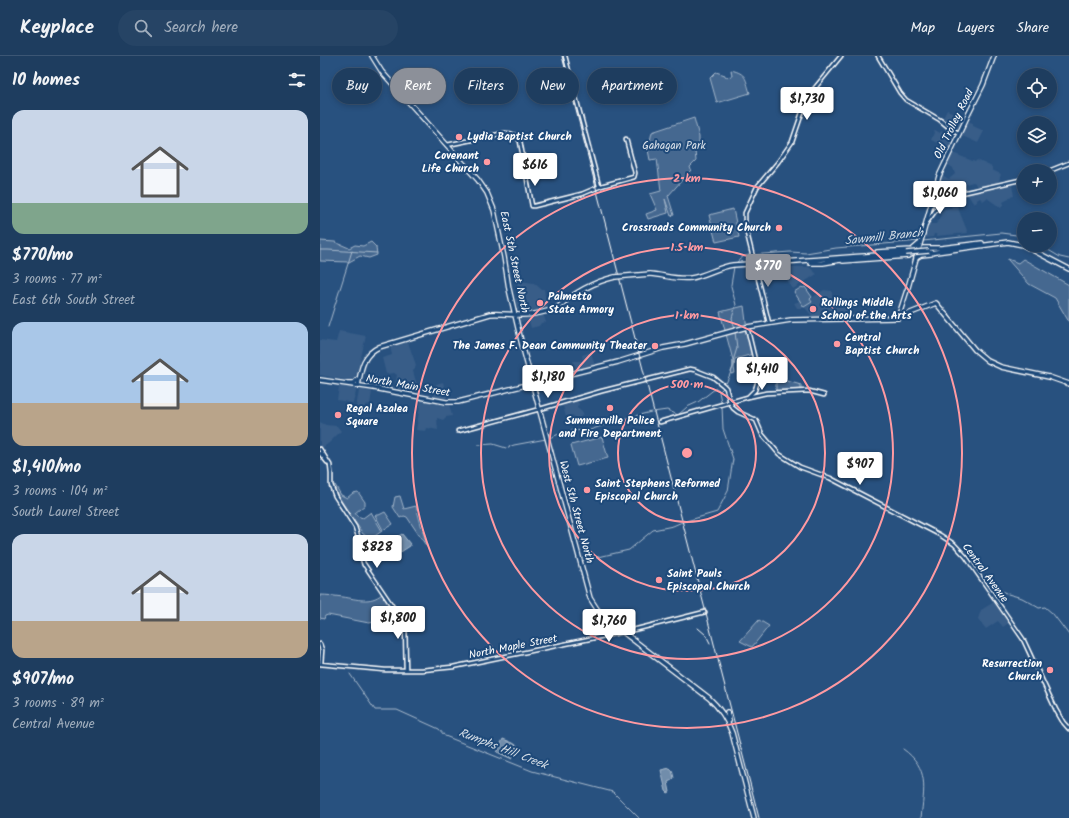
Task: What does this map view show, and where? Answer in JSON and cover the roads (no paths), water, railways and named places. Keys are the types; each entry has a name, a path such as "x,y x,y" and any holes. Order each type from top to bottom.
{"main road":[{"name":"East 5th Street North","path":"372,56 382,72 478,180 490,199 495,215 515,314 533,384"},
{"name":"Old Trolley Road","path":"898,318 916,258 919,254 939,176 983,85 994,56"},
{"path":"934,196 935,200 939,201"},
{"path":"919,254 925,249 1008,240 1017,242"},
{"path":"855,256 912,250 921,242 925,249"},
{"path":"789,262 832,262 862,257 929,252 1008,242 1017,243"},
{"path":"929,252 983,243"},
{"path":"358,386 363,362 374,349 490,314 534,314 551,310 558,307 588,286 602,280 615,277 650,274 674,278 689,278 699,276 722,267 738,264 789,262 855,256 958,252 991,244"},
{"path":"912,250 919,254"},
{"path":"1039,252 1069,268"},
{"path":"907,254 913,259 914,265"},
{"path":"898,318 936,303 975,350 990,362 1004,368 1049,377 1069,384"},
{"name":"North Main Street","path":"320,379 451,403 533,384 625,360 663,348 685,344 747,327 791,320 898,318"},
{"path":"347,383 356,381 360,376"},
{"path":"360,376 362,384 368,387"},
{"name":"North Main Street","path":"320,379 358,386"},
{"name":"West 5th Street North","path":"533,384 588,594 600,613 724,711 754,818"}],"street":[{"path":"565,56 599,185"},
{"path":"769,323 744,221 745,213 759,184 778,162 792,142 810,94 841,56"},
{"path":"878,56 900,93 906,100 940,120 950,129 959,133"},
{"path":"447,145 505,133 510,133 516,136 520,142 532,206 581,195 599,185 635,176 626,139"},
{"path":"1057,168 1069,163"},
{"path":"932,203 946,200 961,193 1017,181"},
{"path":"926,224 936,209 946,200"},
{"path":"747,327 759,377 755,390 748,397"},
{"name":"Central Avenue","path":"540,409 580,397 690,369 709,375 724,386 734,408 738,412 757,421 761,432 776,451 792,463 830,478 949,540 959,549 1023,639 1056,710 1069,729"},
{"path":"660,422 748,397 773,392 809,391 824,395"},
{"path":"458,431 540,409"},
{"path":"320,449 328,466 334,494 356,529 364,564 404,624 406,670"},
{"name":"North Maple Street","path":"320,664 385,670 453,667 623,632 704,612"},
{"path":"320,644 322,650 320,664"}],"water":[{"path":"402,534 410,546 396,555 391,550 379,555 381,548"},
{"path":"503,739 519,747 512,759 497,752"},
{"path":"670,768 674,778 668,782 670,792 668,793 666,791 661,770"}],"waterway":[{"name":"Sawmill Branch","path":"923,241 1001,233 1017,235"},
{"name":"Sawmill Branch","path":"736,264 739,260 748,255 790,252 806,253 836,248 920,241"},
{"name":"Sawmill Branch","path":"320,250 377,253"},
{"path":"328,327 352,251"},
{"name":"Sawmill Branch","path":"1052,252 1060,257 1069,259"},
{"path":"731,285 734,267"},
{"path":"731,286 736,305 732,318 735,329"},
{"path":"683,522 717,512 728,491 733,459 723,429 722,406 719,392 725,386 733,367 733,361 737,348 735,332"},
{"path":"653,412 667,410 678,415 687,407 698,402 716,388 719,390"},
{"path":"611,422 651,412"},
{"path":"569,431 590,430 610,423"},
{"path":"549,438 567,431"},
{"path":"478,445 493,444 506,448 546,439"},
{"path":"607,555 629,550 653,530 673,526 682,522"},
{"path":"581,561 606,555"},
{"name":"Rumphs Hill Creek","path":"979,573 986,583"},
{"name":"Rumphs Hill Creek","path":"989,587 992,591 999,590 1006,593"},
{"name":"Rumphs Hill Creek","path":"1008,594 1022,598 1033,604"},
{"name":"Rumphs Hill Creek","path":"1034,605 1039,608 1045,607 1052,613"},
{"name":"Rumphs Hill Creek","path":"1053,614 1069,635"},
{"name":"Rumphs Hill Creek","path":"350,674 375,710 397,710 439,729 444,735"},
{"name":"Rumphs Hill Creek","path":"445,736 532,771 613,792 639,818"},
{"path":"903,749 912,756 918,764 921,772 924,788 921,818"}],"railway":[{"path":"562,56 759,818"},
{"path":"698,628 706,635 710,643"}],"place":[{"name":"Lydia Baptist Church","path":"459,137"},
{"name":"Covenant Life Church","path":"487,162"},
{"name":"Crossroads Community Church","path":"779,228"},
{"name":"Palmetto State Armory","path":"540,303"},
{"name":"Rollings Middle School of the Arts","path":"813,309"},
{"name":"Central Baptist Church","path":"837,344"},
{"name":"The James F. Dean Community Theater","path":"655,346"},
{"name":"Summerville Police and Fire Department","path":"610,408"},
{"name":"Regal Azalea Square","path":"338,415"},
{"name":"Saint Stephens Reformed Episcopal Church","path":"587,490"},
{"name":"Saint Pauls Episcopal Church","path":"659,580"},
{"name":"Resurrection Church","path":"1050,670"}],"park label":[{"name":"Gahagan Park","path":"674,146"}]}
